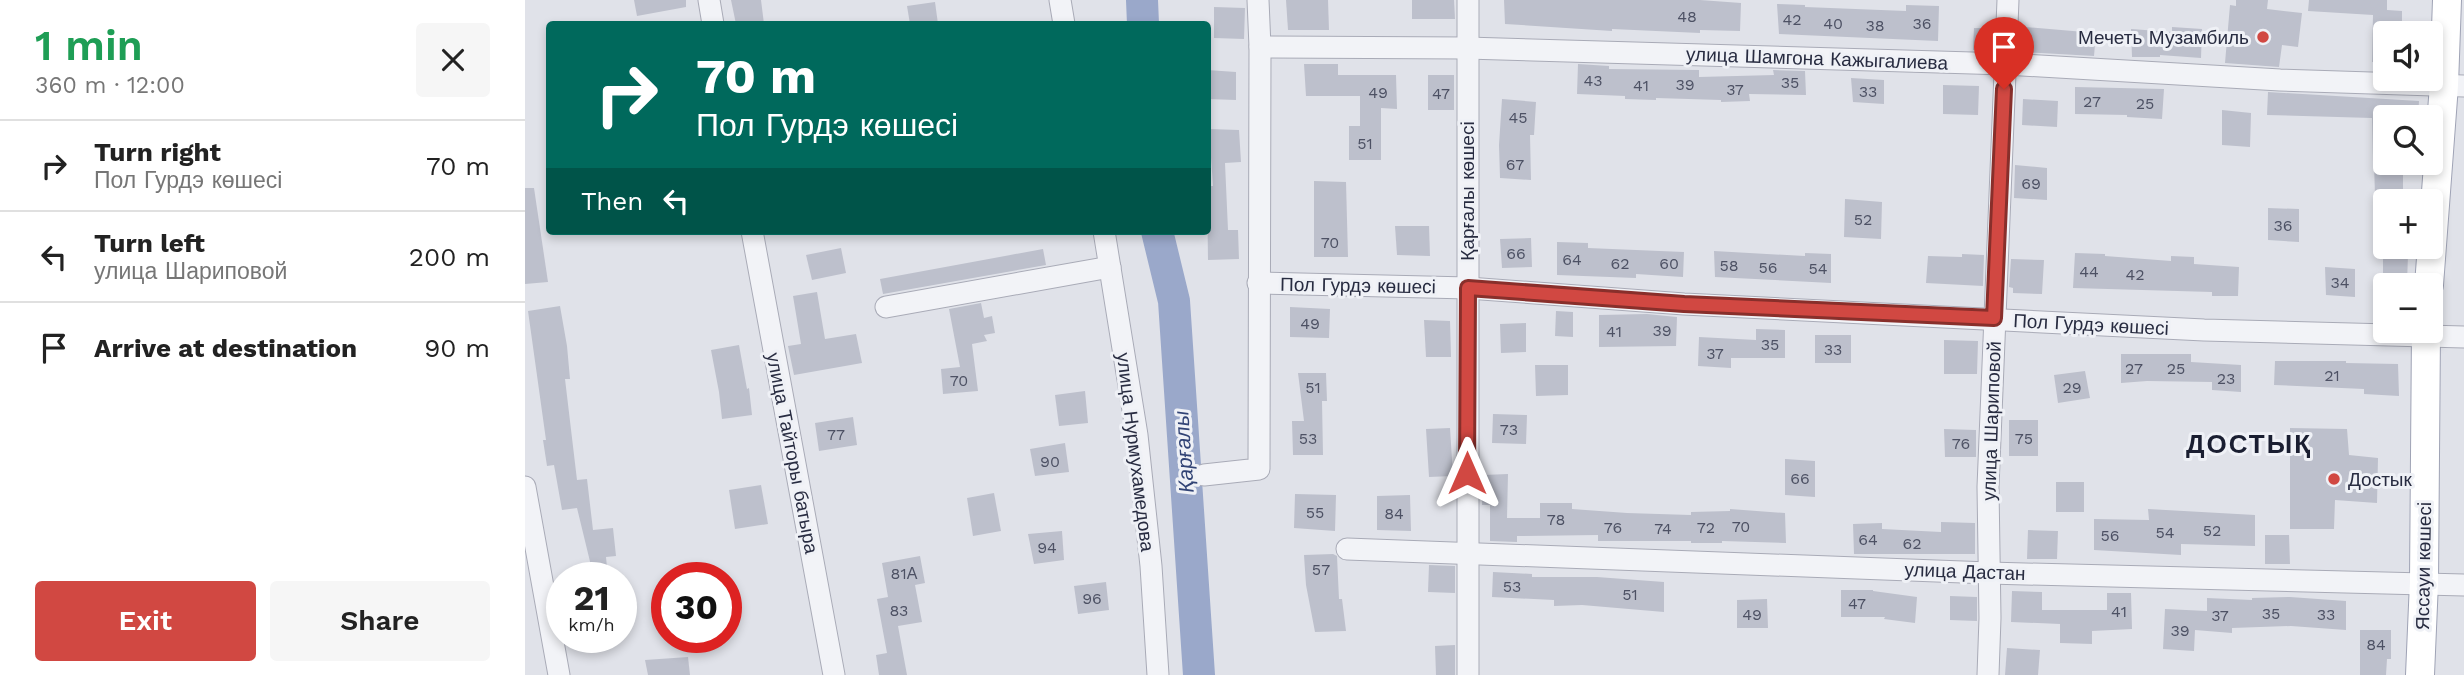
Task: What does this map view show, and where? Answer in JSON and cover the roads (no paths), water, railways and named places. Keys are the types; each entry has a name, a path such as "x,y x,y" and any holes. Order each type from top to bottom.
{"main road":[{"path":"2431,273 2454,86 2447,0"},
{"name":"Яссауи көшесі","path":"2420,675 2424,582 2426,343"}],"street":[{"path":"709,0 712,21"},
{"path":"1060,0 1064,21"},
{"path":"1258,0 1260,47"},
{"name":"Қарғалы көшесі","path":"1468,0 1468,675"},
{"name":"улица Шариповой","path":"1988,675 1988,487 2008,0"},
{"name":"улица Шамгона Кажыгалиева","path":"1260,47 1467,48 2006,64 2454,86"},
{"name":"Пол Гурдэ көшесі","path":"1204,475 1259,470 1260,47"},
{"name":"улица Тайторы батыра","path":"753,235 834,675"},
{"name":"улица Нурмухамедова","path":"1105,235 1137,435 1151,566 1158,675"},
{"path":"886,307 1110,267"},
{"name":"Пол Гурдэ көшесі","path":"1258,283 1468,288 1684,304 2204,330 2373,332"},
{"name":"Пол Гурдэ көшесі","path":"2443,335 2464,337"},
{"path":"525,488 559,675"},
{"name":"улица Дастан","path":"1347,549 1989,573 2464,585"}],"waterway":[{"name":"Қарғалы","path":"1142,0 1143,21"},
{"name":"Қарғалы","path":"1158,235 1174,301 1199,675"}],"place":[{"name":"Мечеть Музамбиль","path":"2263,37"},
{"name":"Достык","path":"2334,479"}],"district":[{"name":"ДОСТЫҚ","path":"2249,444"}]}
